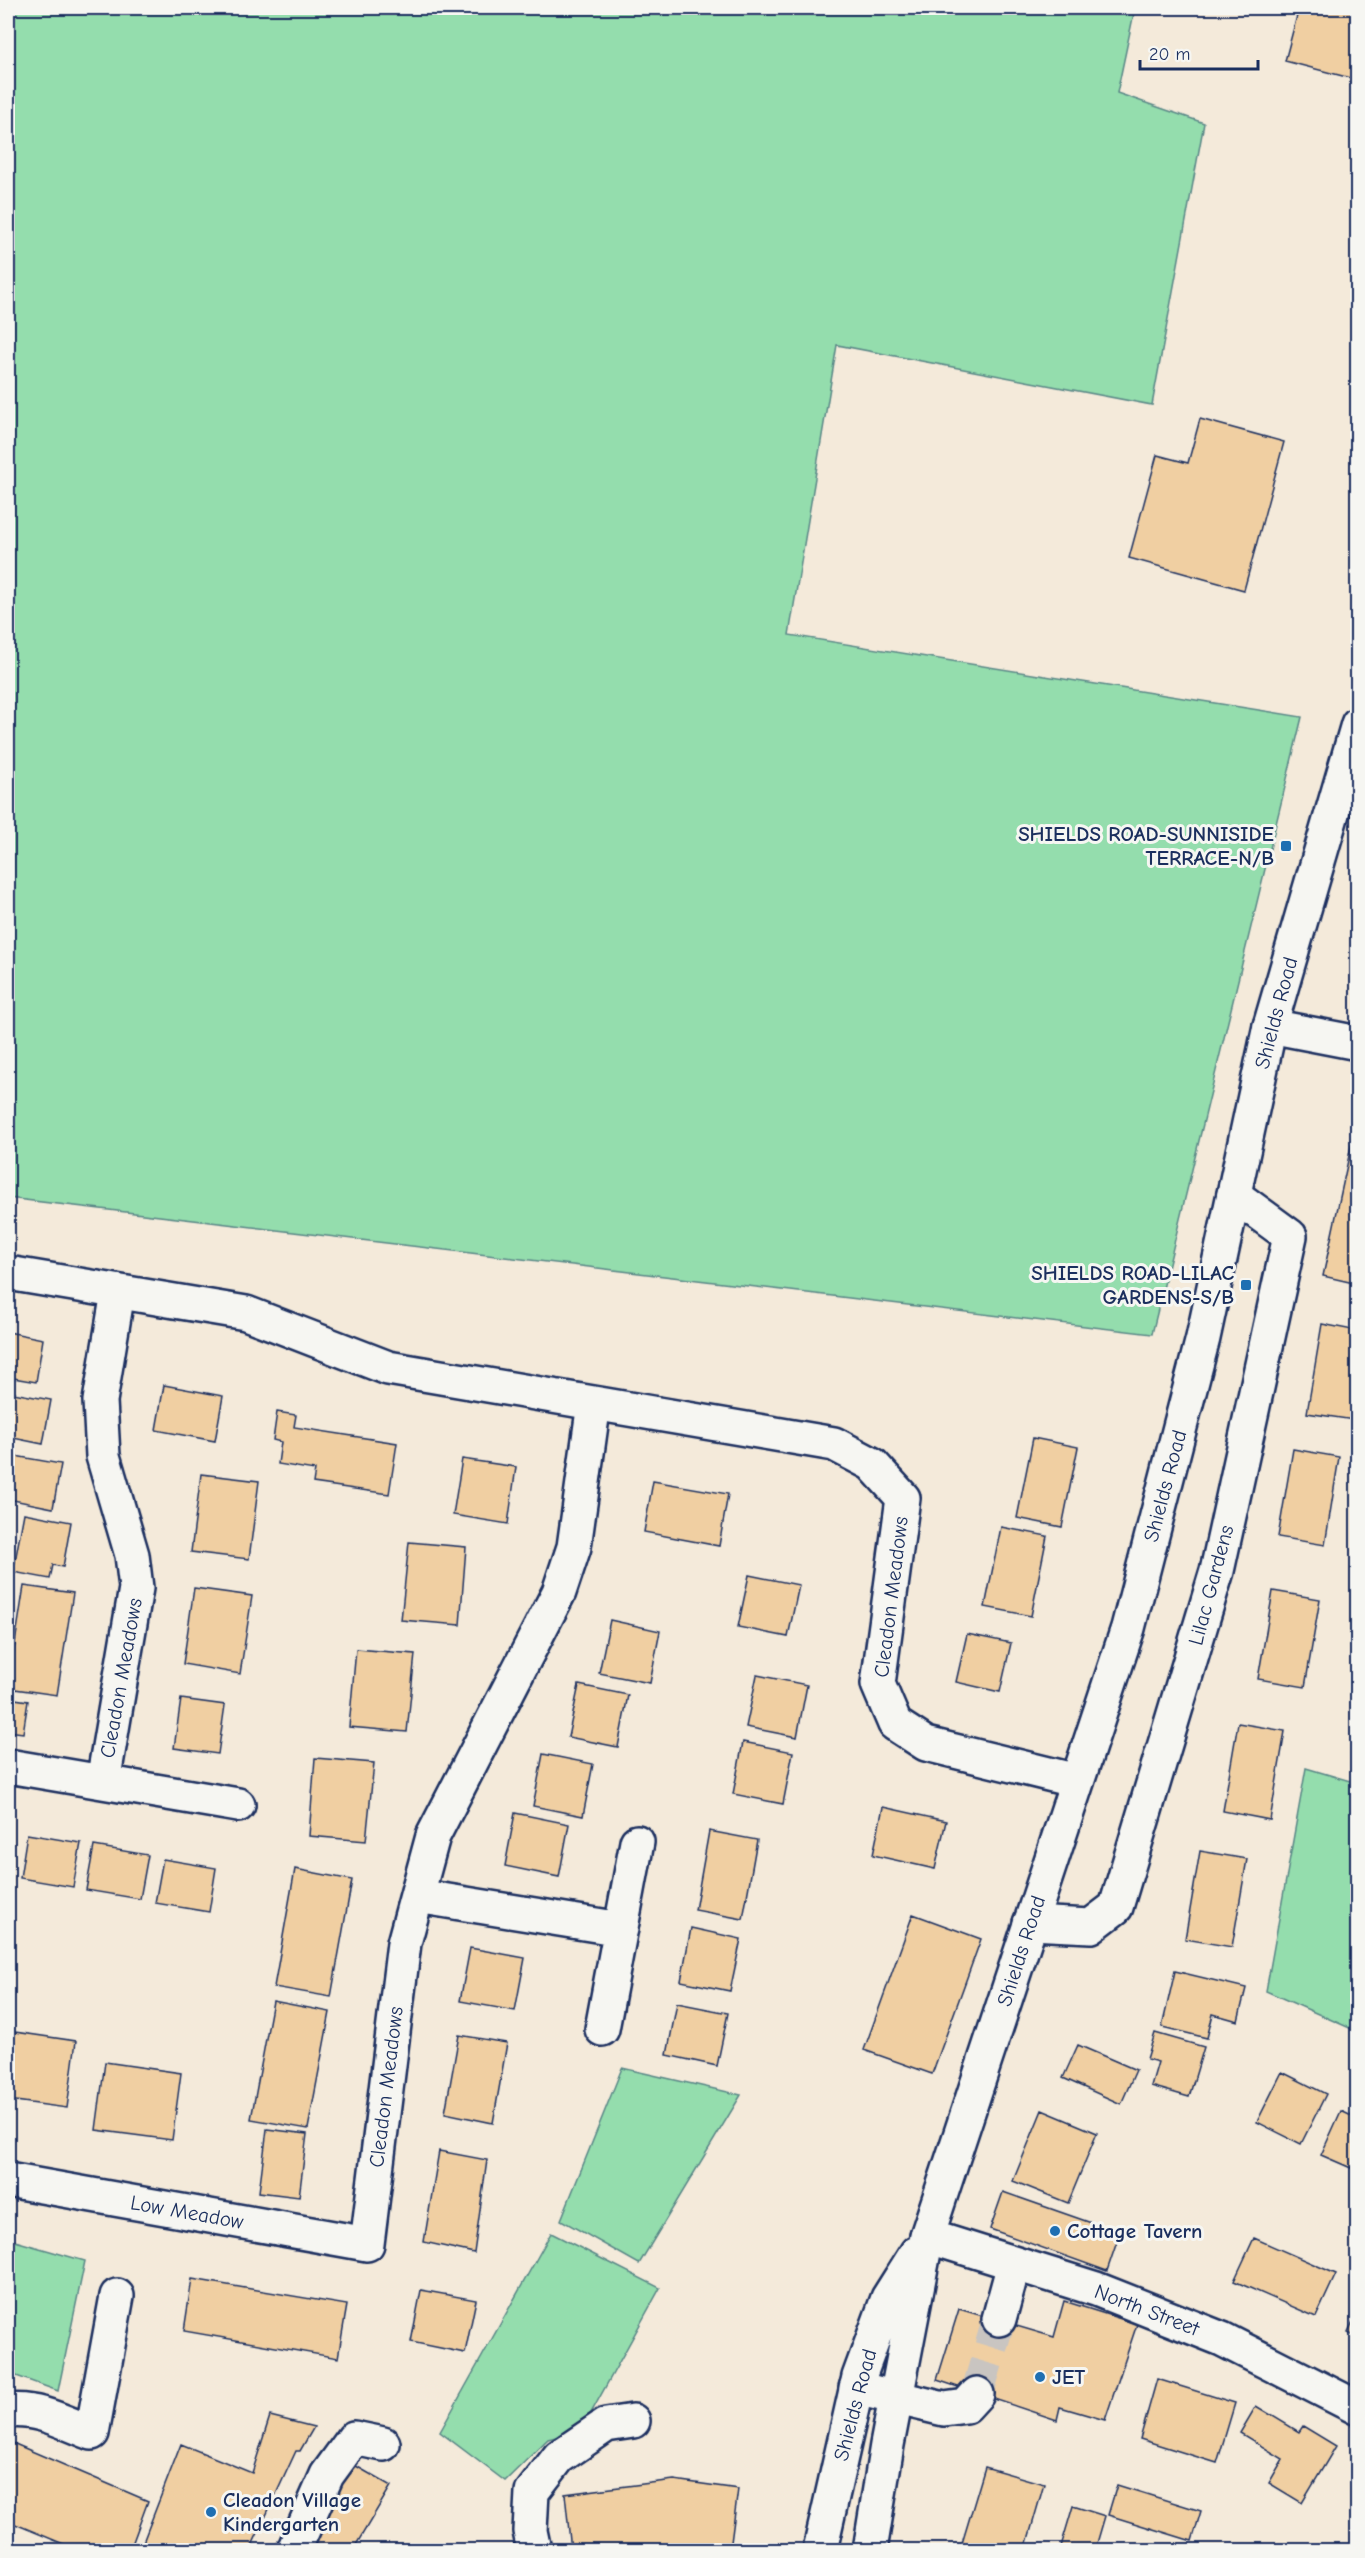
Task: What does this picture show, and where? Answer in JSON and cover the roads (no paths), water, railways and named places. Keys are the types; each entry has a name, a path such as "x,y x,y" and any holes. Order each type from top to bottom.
{"main road":[{"name":"Shields Road","path":"870,2550 927,2236 1128,1628 1203,1338 1270,1026 1358,724"},
{"path":"1270,1026 1358,1043"},
{"name":"Lilac Gardens","path":"1030,1923 1091,1926 1116,1907 1217,1571 1290,1236 1234,1195"},
{"name":"Cleadon Meadows","path":"8,1273 246,1313 388,1368 834,1444 872,1464 903,1498 878,1684 895,1724 926,1744 1077,1781"},
{"name":"Cleadon Meadows","path":"103,1782 136,1588 132,1555 103,1456 100,1401 118,1292"},
{"name":"Cleadon Meadows","path":"367,2244 404,1943 433,1836 559,1592 573,1547 594,1403"},
{"name":"Cleadon Meadows","path":"8,1766 238,1805"},
{"path":"602,2029 637,1842"},
{"path":"417,1896 621,1929"},
{"name":"Low Meadow","path":"8,2180 367,2244"},
{"name":"Shields Road","path":"820,2550 856,2388 888,2298 927,2236"},
{"name":"North Street","path":"927,2236 1096,2289 1222,2339 1358,2408"},
{"path":"999,2319 1014,2264"},
{"path":"8,2411 19,2410 39,2414 92,2433 117,2296"},
{"path":"856,2388 944,2409 966,2406 976,2394"},
{"path":"534,2550 530,2531 532,2492 559,2457 606,2425 633,2421"},
{"path":"294,2550 327,2475 354,2438 383,2444"}],"tunnel":[{"path":"977,2394 999,2319"}],"place":[{"name":"SHIELDS ROAD-SUNNISIDE TERRACE-N/B","path":"1286,846"},
{"name":"SHIELDS ROAD-LILAC GARDENS-S/B","path":"1246,1285"},
{"name":"Cottage Tavern","path":"1055,2231"},
{"name":"JET","path":"1040,2377"},
{"name":"Cleadon Village Kindergarten","path":"211,2512"}]}
